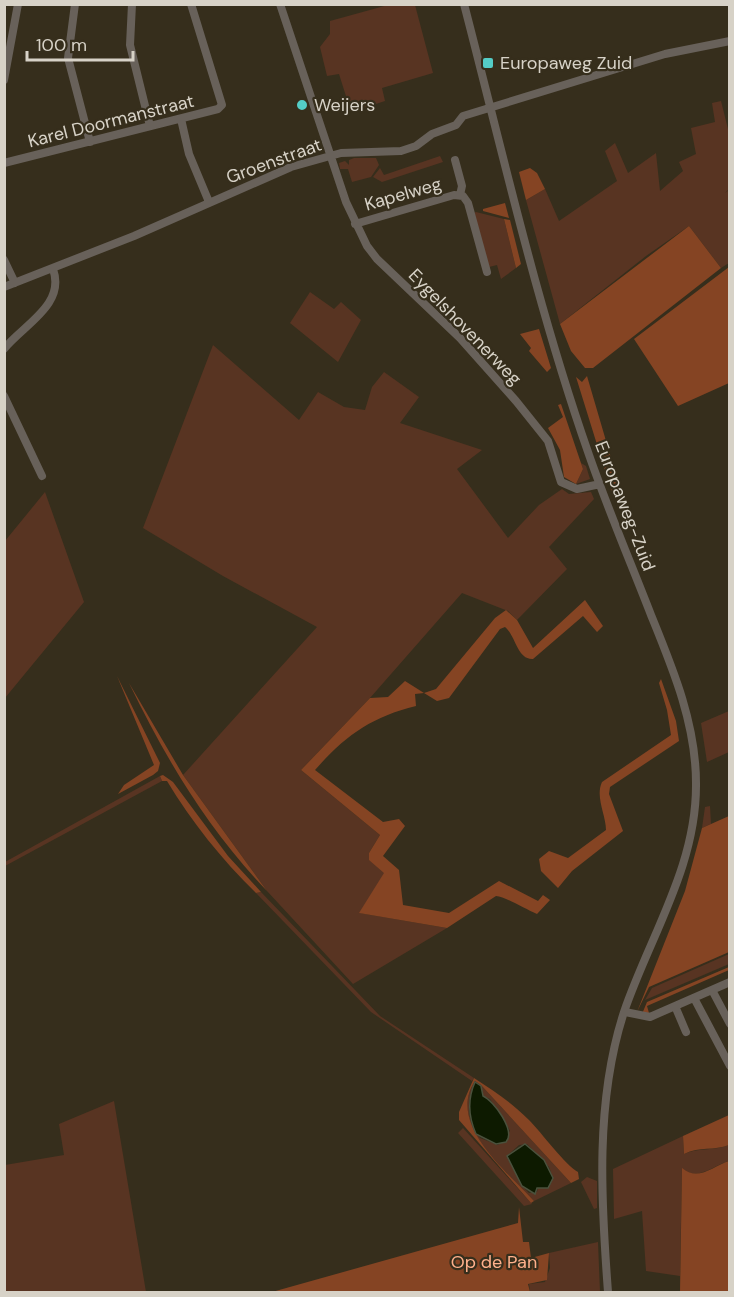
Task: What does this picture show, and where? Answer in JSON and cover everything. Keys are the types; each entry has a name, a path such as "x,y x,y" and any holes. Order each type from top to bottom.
{"street":[{"path":"4,80 7,52 18,4"},
{"path":"75,4 68,58 90,142"},
{"path":"132,4 130,45 150,126"},
{"name":"Karel Doormanstraat","path":"4,163 218,110 222,105 191,4"},
{"name":"Eygelshovenerweg","path":"280,4 355,224 377,259 459,338 541,431 553,450 556,473 561,482 573,489 600,484"},
{"name":"Europaweg-Zuid","path":"464,4 551,334 600,484 671,664 687,713 696,766 695,809 684,861 625,1012 608,1083 603,1169 608,1293"},
{"name":"Groenstraat","path":"4,287 53,269 282,170 330,155 401,151 416,146 432,134 456,125 463,116 665,54 729,41"},
{"path":"181,119 190,159 209,201"},
{"name":"Kapelweg","path":"455,160 462,186 460,195"},
{"name":"Kapelweg","path":"355,224 460,195"},
{"name":"Kapelweg","path":"460,195 468,203 487,272"},
{"path":"4,260 15,283"},
{"path":"4,349 52,298 56,282 53,269"},
{"path":"4,396 42,476"},
{"path":"625,1012 646,1018 728,985"},
{"path":"712,990 729,1024"},
{"path":"694,998 729,1066"},
{"path":"675,1006 686,1032"}],"shaded area":[{"path":"388,5 415,5 433,73 382,88 385,101 351,112 339,74 327,76 320,47 330,34 330,21"},
{"path":"721,101 730,137 729,189 725,193 729,190 729,263 721,268 689,226 646,256 560,324 526,200 545,189 559,221 617,181 605,151 615,143 628,173 656,153 660,191 683,171 679,162 696,154 691,128 715,122 712,103"},
{"path":"440,156 443,162 382,182 373,177 380,168 384,175"},
{"path":"376,158 379,165 371,177 352,182 348,169 340,169 339,163 345,161 349,165 349,160"},
{"path":"474,213 504,219 516,268 501,279 497,265 489,267"},
{"path":"310,292 334,309 341,302 361,320 338,362 290,323"},
{"path":"213,345 299,420 318,392 344,407 365,410 372,387 384,372 419,397 400,423 482,450 457,469 508,538 539,505 562,489 569,494 591,492 594,499 549,547 567,569 517,620 508,611 462,593 370,698 301,770 380,835 369,853 385,873 360,913 447,928 353,984 267,891 183,775 317,627 223,576 143,528"},
{"path":"581,463 586,466 590,479 576,484 583,469"},
{"path":"45,492 84,602 5,698 5,541"},
{"path":"729,711 729,752 707,762 701,723"},
{"path":"160,776 162,781 5,866 5,862"},
{"path":"710,806 711,824 702,828 705,807"},
{"path":"261,892 380,1016 474,1078 472,1081 371,1012 256,893"},
{"path":"729,954 729,964 645,1000 652,988"},
{"path":"475,1081 481,1085 571,1183 534,1201 484,1146 476,1133 480,1138 498,1145 510,1131 490,1099 483,1096 481,1086 475,1082 469,1103 472,1124 468,1114 468,1098","holes":["527,1144 549,1167 553,1178 548,1188 538,1188 537,1192 529,1193 522,1186 507,1156 519,1145"]},
{"path":"475,1082 481,1086 483,1096 493,1104 506,1124 508,1137 506,1142 496,1144 476,1134 469,1108"},
{"path":"114,1101 146,1292 5,1292 5,1165 64,1155 59,1124"},
{"path":"463,1128 532,1204 524,1206 458,1133"},
{"path":"683,1136 684,1154 729,1145 729,1161 700,1173 694,1174 682,1169 680,1276 646,1271 642,1211 614,1219 613,1169"},
{"path":"525,1144 544,1160 553,1178 548,1188 537,1188 535,1194 522,1186 507,1156"},
{"path":"587,1177 597,1181 597,1208 594,1209 581,1182"},
{"path":"598,1242 600,1292 530,1292 529,1284 545,1282 550,1268 549,1253"}],"green space":[{"path":"530,168 537,173 545,189 526,200 519,172"},
{"path":"505,203 509,218 483,211 483,209"},
{"path":"504,219 510,220 521,264 516,268"},
{"path":"689,226 721,268 593,368 585,368 571,351 560,324"},
{"path":"729,267 729,383 678,406 634,339"},
{"path":"539,329 551,368 547,372 529,351 531,348 520,334"},
{"path":"587,376 621,492 613,496 576,377 582,382"},
{"path":"561,404 583,469 576,484 564,477 560,450 548,428 563,417 558,405"},
{"path":"585,600 603,626 597,632 583,616 533,659 523,656 505,627 500,629 449,698 437,701 424,693 436,689 495,618 506,610 517,620 533,648"},
{"path":"117,676 160,763 158,771 153,775 118,794 124,785 154,765"},
{"path":"661,679 676,721 679,741 610,787 609,794 623,831 572,871 558,888 541,871 539,859 549,851 568,858 606,830 600,800 602,782 671,735 659,683"},
{"path":"405,681 424,693 415,694 416,706 385,716 360,729 337,747 315,770 383,822 399,819 405,826 383,856 399,870 403,905 449,913 499,881 538,901 543,895 550,900 537,914 496,896 447,928 359,913 384,873 369,860 369,853 380,835 301,770 370,698 388,697"},
{"path":"129,683 183,775 267,891 225,843 190,793 158,740"},
{"path":"163,775 173,782 228,856 261,892 256,893 219,854 186,811 167,781 162,781 160,776"},
{"path":"729,816 729,952 649,987 637,1012 685,891 702,828"},
{"path":"729,967 729,970 647,1006 649,1013 642,1014 647,1002"},
{"path":"474,1078 509,1102 529,1120 560,1156 578,1172 579,1179 571,1183 475,1081 468,1097 468,1114 474,1130 496,1162 534,1201 531,1203 459,1120 459,1112"},
{"path":"729,1115 729,1145 684,1154 683,1136"},
{"path":"729,1161 729,1292 680,1292 682,1168 694,1174 706,1172"},
{"name":"Op de Pan","path":"519,1207 523,1242 529,1242 531,1258 549,1253 547,1280 528,1284 530,1292 272,1292 518,1223"}],"place":[{"name":"Europaweg Zuid","path":"488,63"},
{"name":"Weijers","path":"302,105"}]}
